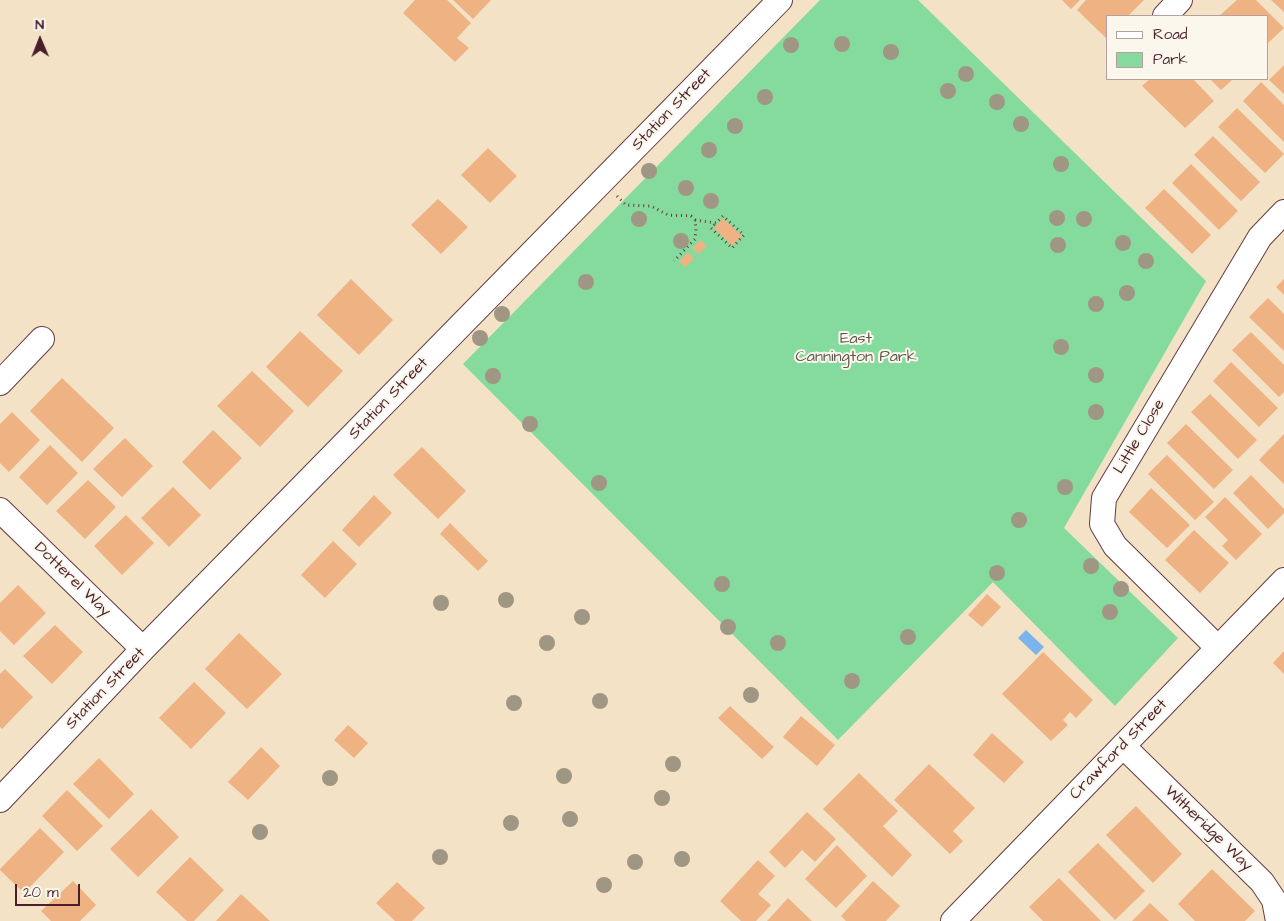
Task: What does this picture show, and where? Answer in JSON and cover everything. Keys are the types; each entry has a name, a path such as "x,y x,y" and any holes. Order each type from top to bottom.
{"street":[{"name":"Station Street","path":"0,800 143,649 780,0"},
{"path":"1166,15 1180,0"},
{"name":"Little Close","path":"1218,648 1115,546 1102,524 1104,498 1260,237 1284,212"},
{"path":"0,383 42,339"},
{"name":"Dotterel Way","path":"0,510 143,649"},
{"name":"Crawford Street","path":"953,921 1284,580"},
{"name":"Witheridge Way","path":"1123,746 1262,882 1274,900 1278,921"}],"path":[{"path":"616,195 626,205 651,206 668,214 691,216 695,220 716,223"},
{"path":"723,216 744,235 732,248 711,228 716,223 723,216"},
{"path":"674,261 695,240 695,220"}],"green space":[{"name":"East Cannington Park","path":"820,0 918,0 1206,281 1064,528 1178,638 1115,706 993,582 838,740 463,364"}],"water":[{"path":"1026,630 1044,647 1036,655 1018,638"}],"building":[{"path":"415,0 447,0 471,23 457,38 469,48 455,62 403,13"},
{"path":"453,0 491,0 473,19"},
{"path":"1062,0 1080,0 1071,9"},
{"path":"1086,0 1144,0 1129,15 1106,15 1106,38 1077,10"},
{"path":"1237,0 1256,0 1284,28 1269,42 1269,15 1220,15"},
{"path":"1271,0 1284,0 1284,12"},
{"path":"1284,65 1284,94 1269,80"},
{"path":"1149,80 1194,80 1214,101 1185,128 1142,86"},
{"path":"1211,80 1232,80 1221,90"},
{"path":"1261,82 1284,105 1284,142 1243,101"},
{"path":"1237,108 1284,154 1265,173 1218,127"},
{"path":"1213,136 1260,182 1241,201 1194,155"},
{"path":"488,148 517,176 490,203 461,175"},
{"path":"1191,164 1238,211 1219,230 1172,183"},
{"path":"1164,189 1211,235 1192,254 1145,208"},
{"path":"438,199 468,227 441,254 411,225"},
{"path":"723,218 742,236 732,246 714,228"},
{"path":"701,240 707,246 698,254 692,248"},
{"path":"688,252 694,259 685,267 679,261"},
{"path":"351,279 393,320 359,355 317,315"},
{"path":"1284,279 1284,295 1276,287"},
{"path":"1268,298 1284,314 1284,351 1249,317"},
{"path":"300,331 343,371 308,407 266,367"},
{"path":"1251,332 1284,365 1284,392 1279,397 1232,350"},
{"path":"1231,362 1278,408 1259,427 1213,381"},
{"path":"252,371 294,411 260,447 217,406"},
{"path":"62,378 114,428 82,462 30,411"},
{"path":"1210,394 1257,440 1238,459 1191,412"},
{"path":"12,412 40,440 9,472 0,463 0,424"},
{"path":"1186,424 1233,470 1214,489 1167,443"},
{"path":"213,430 242,458 210,490 182,462"},
{"path":"1284,434 1284,484 1259,460"},
{"path":"125,438 153,466 122,497 93,469"},
{"path":"50,445 78,473 47,505 19,477"},
{"path":"422,447 466,491 438,519 393,475"},
{"path":"1167,455 1214,502 1195,520 1148,474"},
{"path":"1251,475 1284,509 1284,513 1268,529 1233,493"},
{"path":"88,480 116,507 85,539 56,511"},
{"path":"173,487 201,515 169,547 141,518"},
{"path":"1151,488 1190,525 1167,548 1129,512"},
{"path":"374,495 392,513 359,547 342,530"},
{"path":"1225,497 1262,534 1236,560 1222,546 1228,540 1205,517"},
{"path":"126,515 154,543 122,575 94,546"},
{"path":"450,523 488,561 478,571 440,534"},
{"path":"1194,530 1229,563 1200,593 1165,560"},
{"path":"333,541 357,564 325,598 301,575"},
{"path":"18,585 46,613 14,645 0,631 0,603"},
{"path":"987,594 1001,607 982,627 968,615"},
{"path":"55,625 83,652 52,684 23,656"},
{"path":"239,633 282,674 247,709 205,669"},
{"path":"1284,651 1284,674 1273,663"},
{"path":"1043,652 1093,700 1076,718 1070,712 1063,720 1068,725 1051,741 1002,694"},
{"path":"5,669 33,697 2,729 0,727 0,674"},
{"path":"194,682 226,713 191,749 159,718"},
{"path":"730,706 774,747 762,759 718,718"},
{"path":"801,716 835,745 817,766 783,737"},
{"path":"348,725 368,743 354,758 334,740"},
{"path":"992,733 1024,762 1004,783 973,755"},
{"path":"261,747 280,766 248,800 228,782"},
{"path":"99,758 134,794 109,819 73,784"},
{"path":"929,764 975,808 953,831 963,841 950,854 894,800"},
{"path":"859,773 898,811 883,826 912,855 892,877 823,809"},
{"path":"67,790 103,826 77,851 42,816"},
{"path":"1136,806 1182,854 1153,883 1106,835"},
{"path":"151,809 179,837 138,877 110,849"},
{"path":"807,812 836,839 815,862 802,850 785,868 769,852"},
{"path":"40,828 64,852 24,893 0,869"},
{"path":"1098,843 1145,891 1115,920 1068,872"},
{"path":"837,845 867,876 836,908 805,879"},
{"path":"190,857 224,890 194,921 187,921 156,892"},
{"path":"758,860 775,876 758,894 771,905 756,921 741,921 720,901"},
{"path":"1212,869 1255,911 1245,921 1195,921 1178,904"},
{"path":"1059,878 1101,921 1043,921 1029,907"},
{"path":"73,881 96,905 80,921 51,921 41,911"},
{"path":"873,881 900,906 886,921 846,921 841,916"},
{"path":"397,882 425,908 412,921 395,921 376,903"},
{"path":"241,894 270,921 216,921"},
{"path":"788,898 812,921 767,921"},
{"path":"1150,903 1169,921 1132,921"}]}
